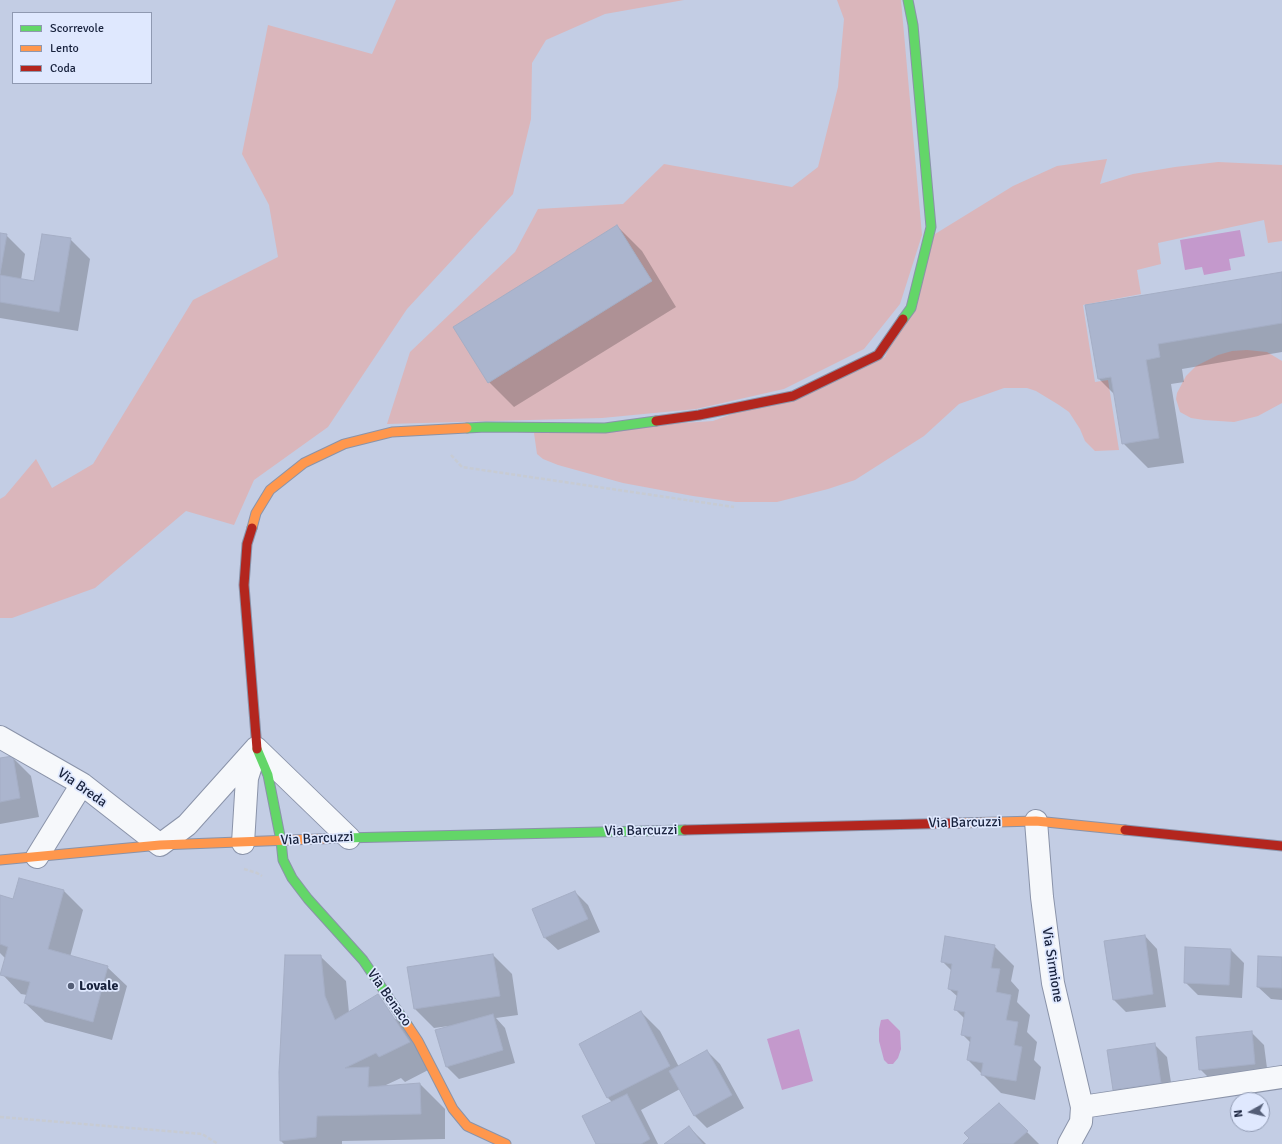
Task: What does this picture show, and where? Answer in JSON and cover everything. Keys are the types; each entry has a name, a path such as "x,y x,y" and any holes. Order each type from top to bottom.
{"street":[{"name":"Via Benaco","path":"506,1144 467,1126 453,1109 418,1041 363,960 308,899 292,878 283,860 281,841 268,775 256,748 244,585 247,544 256,513 270,490 304,463 344,444 392,432 486,427 605,428 699,414 793,396 878,355 911,308 931,227 913,25 908,0"},
{"name":"Via Breda","path":"0,737 82,784 160,845"},
{"path":"256,748 349,838"},
{"path":"243,843 247,778 256,748"},
{"path":"160,845 187,825 256,748"},
{"path":"37,857 82,784"},
{"name":"Via Barcuzzi","path":"0,860 160,845 349,838 1036,821 1282,846"},
{"name":"Via Sirmione","path":"1036,821 1042,897 1053,983 1082,1107 1080,1122 1069,1144"},
{"path":"1082,1107 1282,1077"}],"path":[{"path":"430,431 462,468 734,507"},
{"path":"0,1117 202,1134 218,1144"}],"shaded area":[{"path":"396,0 684,0 605,14 546,40 532,63 531,119 513,194 407,309 328,427 254,480 234,525 186,511 95,588 12,618 0,618 0,499 5,496 36,459 52,488 93,464 193,300 278,257 269,205 242,154 268,25 372,54"},
{"path":"837,0 901,0 922,235 900,304 864,349 784,389 696,409 602,418 387,424 410,352 515,252 538,209 623,204 664,164 792,187 818,167 838,87 844,19"},
{"path":"1107,159 1100,184 1133,174 1218,162 1282,165 1282,241 1268,243 1264,220 1158,243 1161,264 1137,270 1141,294 1083,305 1095,382 1108,380 1119,450 1095,451 1085,441 1080,429 1069,412 1036,391 1027,388 1004,388 959,404 924,436 855,480 828,489 777,502 736,502 693,496 623,483 558,465 543,459 537,454 534,433 713,421 885,357 935,234 1013,186 1057,166"},
{"path":"1240,230 1245,256 1229,259 1231,270 1204,275 1202,267 1185,270 1180,240"},
{"path":"1247,350 1267,352 1282,361 1282,403 1258,416 1234,422 1191,418 1180,412 1176,399 1177,393 1186,376 1196,366 1218,355 1232,351"},
{"path":"888,1019 900,1031 901,1049 898,1058 893,1064 888,1064 884,1060 879,1041 881,1020"},
{"path":"799,1029 813,1081 782,1090 767,1039"}],"building":[{"path":"617,225 652,281 488,383 453,327"},
{"path":"0,233 7,234 0,274"},
{"path":"42,234 71,238 59,312 0,302 0,275 34,281"},
{"path":"1282,272 1282,323 1158,344 1160,357 1146,360 1159,438 1122,444 1111,377 1098,379 1085,305"},
{"path":"13,756 20,798 0,802 0,758"},
{"path":"19,878 64,890 48,949 108,966 93,1022 24,1003 30,982 0,975 8,947 0,944 0,895 13,899"},
{"path":"575,891 588,919 544,938 532,909"},
{"path":"1145,935 1153,994 1113,1000 1104,941"},
{"path":"945,936 995,945 991,968 1000,969 996,992 1011,995 1006,1020 1018,1022 1014,1045 1022,1047 1016,1081 981,1075 983,1063 967,1060 971,1037 961,1035 965,1012 954,1010 958,991 948,989 952,964 941,962"},
{"path":"1185,947 1231,949 1229,985 1184,983"},
{"path":"493,954 500,996 414,1009 407,967"},
{"path":"285,955 321,955 325,996 335,1020 378,994 410,1042 379,1057 376,1053 345,1068 369,1067 368,1087 420,1083 421,1114 317,1116 316,1137 280,1141 279,1072"},
{"path":"1258,956 1282,957 1282,988 1257,987"},
{"path":"641,1011 670,1066 607,1098 579,1044"},
{"path":"493,1014 503,1050 446,1067 435,1030"},
{"path":"1252,1031 1255,1064 1199,1070 1196,1037"},
{"path":"1155,1043 1161,1083 1113,1090 1107,1050"},
{"path":"707,1050 732,1095 694,1116 669,1071"},
{"path":"627,1094 650,1139 641,1144 596,1144 582,1116"},
{"path":"999,1103 1028,1131 1013,1144 963,1144 969,1138 964,1133"},
{"path":"689,1126 703,1144 664,1144"}],"traffic: fast":[{"path":"903,319 911,308 931,227 913,25 908,0"},
{"path":"467,428 605,428 656,421"},
{"path":"257,749 268,775 281,841 283,860 292,878 308,899 363,960 408,1026"},
{"path":"343,838 685,830"}],"traffic: slow":[{"path":"252,528 256,513 270,490 304,463 344,444 392,432 467,428"},
{"path":"959,823 1036,821 1125,830"},
{"path":"0,860 160,845 343,838"},
{"path":"408,1026 418,1041 453,1109 467,1126 506,1144"}],"traffic: jam":[{"path":"656,421 699,415 793,396 878,355 903,319"},
{"path":"252,528 247,544 244,585 257,749"},
{"path":"685,830 959,823"},
{"path":"1125,830 1282,846"}],"place":[{"name":"Lovale","path":"71,986"}]}
